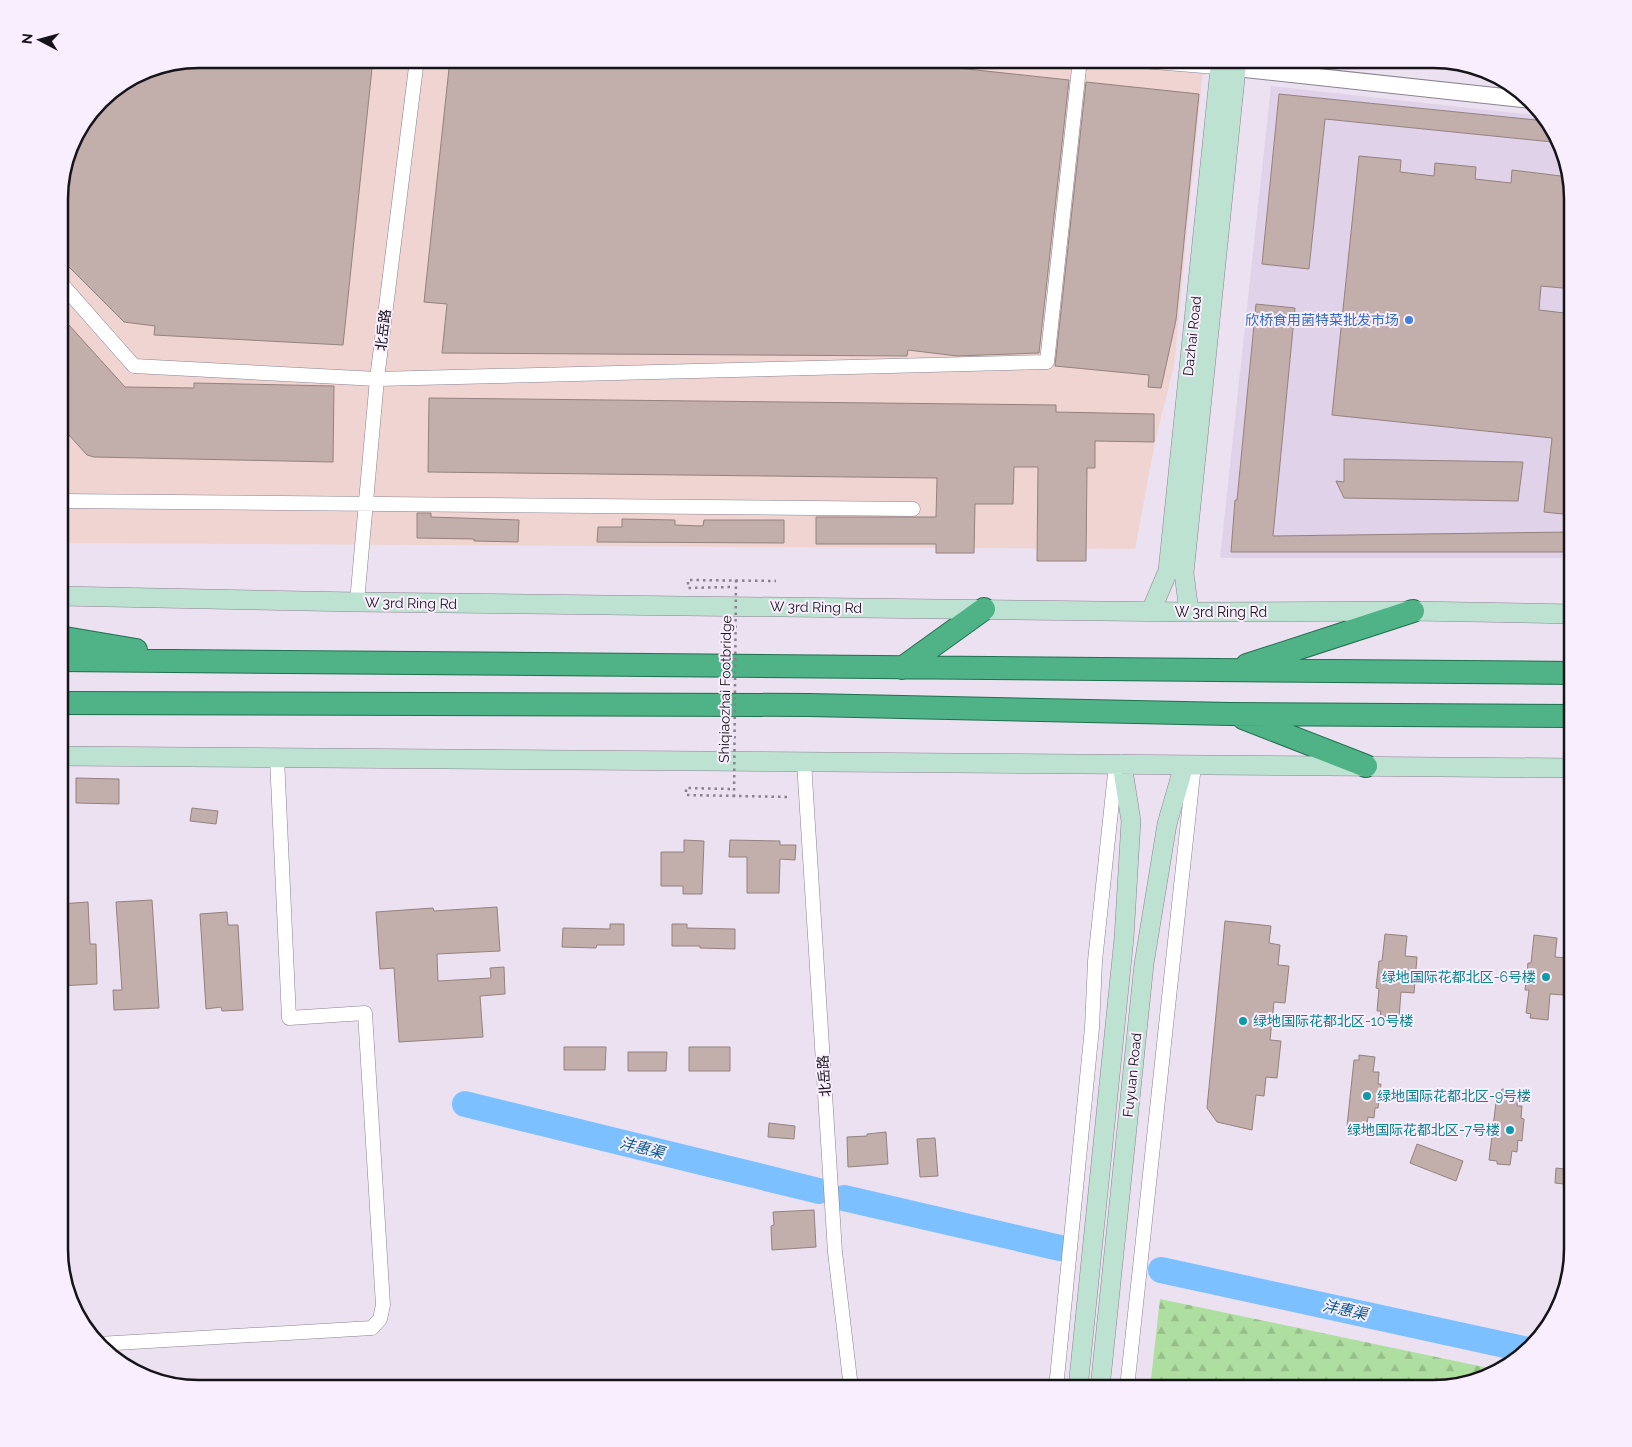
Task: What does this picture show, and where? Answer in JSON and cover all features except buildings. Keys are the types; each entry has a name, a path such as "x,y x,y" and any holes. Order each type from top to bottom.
{"highway":[{"path":"902,668 984,609"},
{"path":"1230,671 1413,611"},
{"path":"68,638 211,662"},
{"path":"68,660 1564,673"},
{"path":"68,703 809,704 1230,714 1564,716"},
{"path":"68,716 147,703"},
{"path":"1230,714 1366,766"}],"main road":[{"name":"Dazhai Road","path":"1151,611 1168,571 1229,67"},
{"name":"Dazhai Road","path":"1188,612 1184,573 1229,67"},
{"name":"W 3rd Ring Rd","path":"68,596 357,602 1188,612 1413,611 1564,614"},
{"path":"68,756 1564,768"},
{"name":"Fuyuan Road","path":"1079,1380 1124,938 1131,821 1119,764"},
{"name":"Fuyuan Road","path":"1101,1380 1144,964 1168,824 1189,765"}],"street":[{"name":"北岳路","path":"357,602 377,380 416,67"},
{"path":"68,291 134,366 377,380 1047,362 1079,67"},
{"path":"1262,67 1517,98"},
{"path":"68,501 913,509"},
{"path":"109,1343 372,1328 380,1319 383,1306 365,1014 289,1018 277,758"},
{"name":"北岳路","path":"804,762 835,1252 850,1380"},
{"path":"1057,1380 1092,1038 1095,961 1119,764"},
{"name":"Fuyuan Road","path":"1127,1380 1189,765"}],"path":[{"path":"730,587 688,588 688,580 776,581"},
{"name":"Shiqiaozhai Footbridge","path":"734,797 736,580"},
{"path":"730,789 686,788 686,795 790,797"}],"shaded area":[{"path":"199,67 1203,67 1174,366 1155,442 1135,549 68,543 68,190 77,148 100,112 112,100 133,85 157,74"},
{"name":"欣桥食用菌特菜批发市场","path":"1271,86 1534,115 1555,148 1562,173 1564,190 1564,537 1562,558 1220,558"}],"green space":[{"path":"1160,1299 1488,1368 1459,1377 1433,1380 1151,1380"}],"waterway":[{"name":"沣惠渠","path":"465,1104 819,1191"},
{"name":"沣惠渠","path":"844,1198 1060,1248"},
{"name":"沣惠渠","path":"1161,1270 1518,1348"}],"place":[{"name":"欣桥食用菌特菜批发市场","path":"1409,320"},
{"name":"绿地国际花都北区-6号楼","path":"1546,977"},
{"name":"绿地国际花都北区-10号楼","path":"1243,1021"},
{"name":"绿地国际花都北区-9号楼","path":"1367,1096"},
{"name":"绿地国际花都北区-7号楼","path":"1510,1130"}]}
